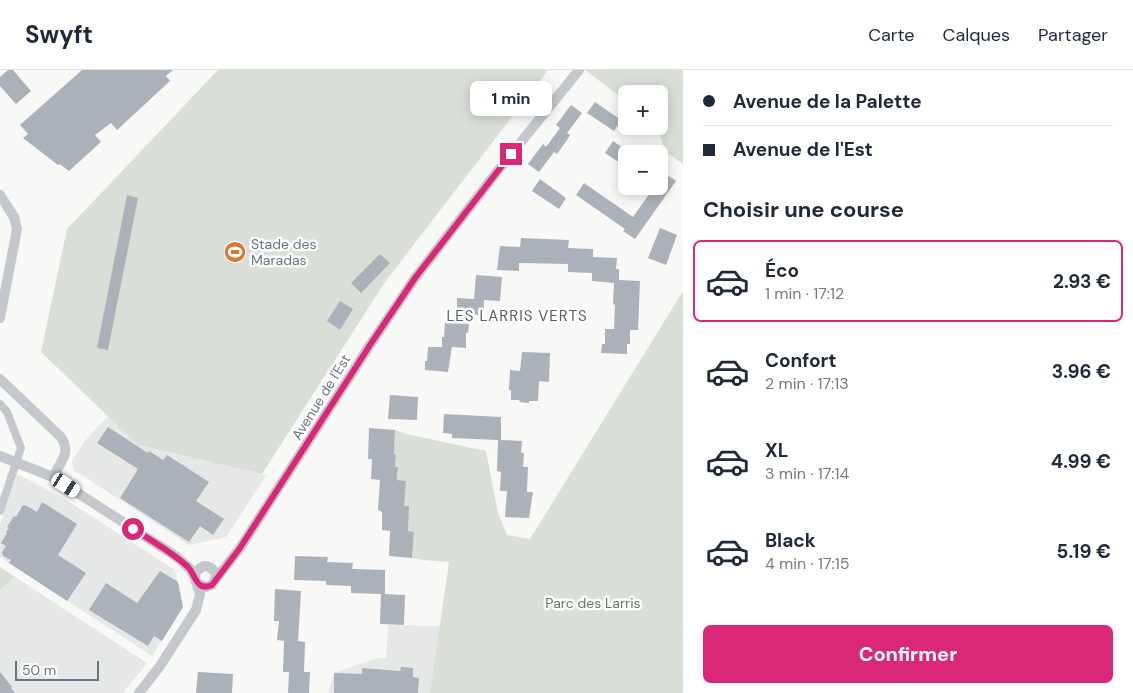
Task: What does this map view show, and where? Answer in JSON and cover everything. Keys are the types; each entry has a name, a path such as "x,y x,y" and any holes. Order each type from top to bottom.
{"street":[{"name":"Avenue de l'Est","path":"139,693 160,666 196,610 205,601 214,581 237,551 415,278 579,70"},
{"path":"0,195 14,217 17,229 0,318"},
{"path":"0,379 53,429 65,444 65,452 53,477"},
{"path":"0,404 8,412 21,449 0,511"},
{"path":"0,456 17,461 53,477 177,557 190,569 196,580 206,587 214,581 214,570 177,557"},
{"name":"Avenue de l'Est","path":"204,566 226,560 237,551"},
{"path":"196,580 197,569 204,566"},
{"name":"Avenue de l'Est","path":"196,580 200,594 196,610"}],"shaded area":[{"path":"108,416 138,445 266,476 226,537 189,545 74,470 72,461 84,442"},
{"path":"17,474 60,496 175,570 183,607 152,656 0,557 0,524"},
{"path":"15,577 147,663 123,693 0,693 0,590"},
{"path":"388,625 439,626 463,641 445,693 328,693 334,673 377,658 386,658"}],"green space":[{"name":"Stade des Maradas","path":"218,70 548,70 385,282 262,474 138,445 41,352 67,229"},
{"path":"585,70 683,70 683,164 668,153 668,145 663,145 659,135 668,135 668,85 618,85 618,95"},
{"name":"Parc des Larris","path":"683,291 683,693 430,693 449,562 412,558 414,532 405,531 409,506 402,506 406,481 397,480 398,467 395,467 396,455 391,454 395,442 395,430 486,451 498,513 507,535 530,539"},
{"path":"0,567 15,577 0,590"}],"building":[{"path":"8,70 13,70 31,91 16,104 0,86 0,77"},
{"path":"82,70 173,70 166,76 170,81 117,130 111,123 95,135 101,142 69,171 60,164 58,165 23,138 28,134 20,125"},
{"path":"595,102 618,118 618,125 614,131 587,113"},
{"path":"571,105 582,113 567,133 570,135 557,154 554,152 539,172 528,164 543,144 546,147 560,128 556,125"},
{"path":"613,141 619,145 618,162 605,153"},
{"path":"668,176 676,181 668,192"},
{"path":"540,179 566,198 559,209 532,191"},
{"path":"584,183 633,217 649,195 666,195 635,239 623,231 625,229 576,195"},
{"path":"127,195 138,198 108,350 97,348"},
{"path":"660,228 677,235 666,265 648,258"},
{"path":"521,238 569,240 568,248 593,249 593,257 617,258 616,269 619,269 619,280 640,281 638,330 630,330 630,344 627,344 627,354 601,353 602,344 605,344 605,329 614,329 614,283 592,281 592,273 568,272 568,264 519,263 519,271 497,270 500,246 520,247"},
{"path":"380,254 390,263 361,293 351,283"},
{"path":"476,275 502,277 500,301 484,300 483,317 457,308 457,298 474,299"},
{"path":"340,301 353,309 340,330 327,321"},
{"path":"445,322 469,324 468,333 466,333 466,348 452,347 448,372 425,370 428,347 442,347"},
{"path":"522,352 550,353 549,382 539,381 538,401 529,401 529,403 511,400 511,390 509,390 510,370 520,371"},
{"path":"390,395 418,397 417,420 388,419"},
{"path":"444,414 501,417 501,440 522,441 521,453 524,453 523,467 528,467 527,492 533,492 529,518 505,517 507,491 500,491 501,472 497,471 498,440 452,438 452,434 443,433"},
{"path":"108,427 148,453 149,451 163,460 167,455 209,482 196,501 224,519 213,535 200,526 189,542 120,498 138,469 97,443"},
{"path":"369,428 395,430 394,454 396,455 395,467 398,467 397,480 406,481 404,506 409,506 408,531 414,532 412,558 389,556 390,531 382,530 382,512 378,510 380,480 371,479 372,459 368,459"},
{"path":"42,502 77,524 58,555 86,573 67,601 9,563 11,560 3,556 2,552 6,546 1,543 9,528 7,527 14,516 16,517 23,505 37,512"},
{"path":"295,556 328,557 327,562 353,563 352,569 385,570 385,594 405,595 404,625 380,624 381,594 351,593 351,586 326,585 326,581 294,580"},
{"path":"160,571 178,582 183,607 162,641 154,636 148,646 89,610 106,583 137,603"},
{"path":"275,589 301,591 298,641 305,642 304,672 310,672 309,693 288,693 289,672 283,672 284,641 277,640 279,621 274,621"},
{"path":"401,667 413,668 413,677 419,678 418,693 334,693 334,673 362,674 362,668 400,671"},
{"path":"0,672 12,687 15,693 0,693"},
{"path":"198,672 233,674 232,693 196,693"}],"place":[{"name":"Stade des Maradas","path":"235,252"}],"district":[{"name":"LES LARRIS VERTS","path":"517,316"}],"route":[{"path":"133,529 177,557 192,571 200,586 212,585 240,548 415,278 511,154"}]}
